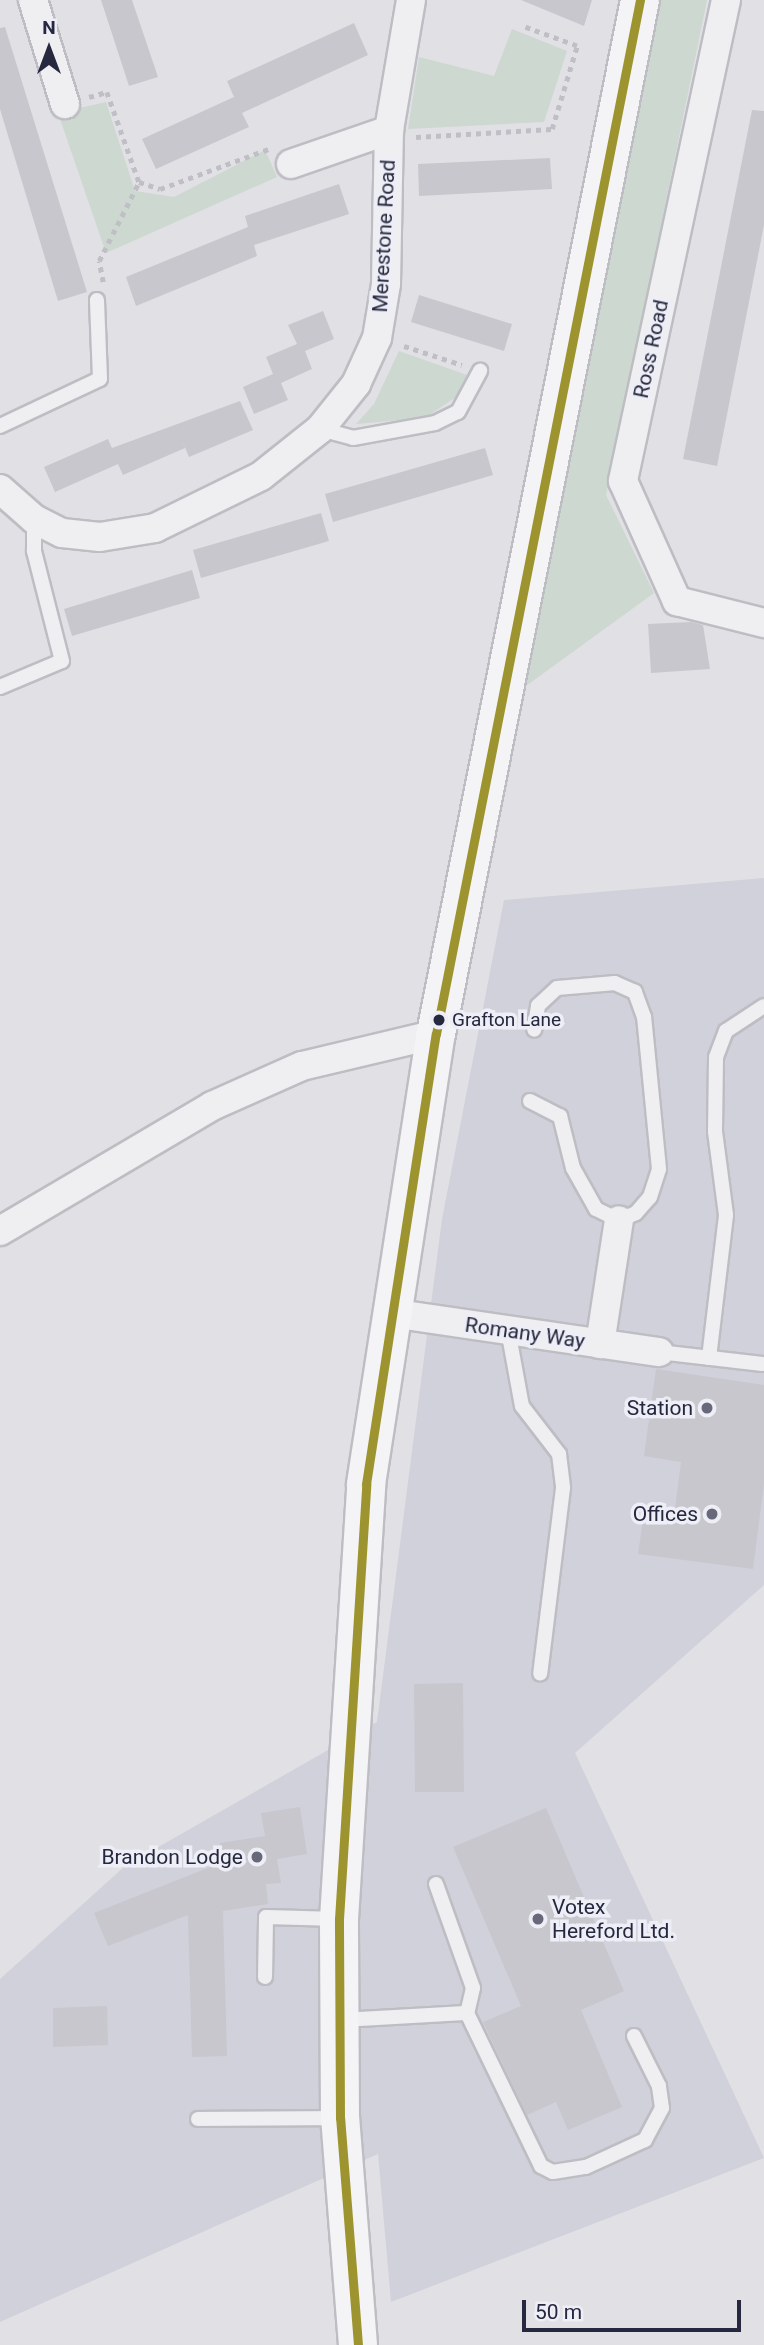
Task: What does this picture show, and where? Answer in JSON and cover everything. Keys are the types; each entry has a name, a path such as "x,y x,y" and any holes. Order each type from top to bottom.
{"highway":[{"path":"358,2345 340,2118 338,2020 339,1919 366,1485 436,1034 639,0"}],"street":[{"path":"33,0 65,104"},
{"name":"Merestone Road","path":"0,489 34,519 62,533 100,537 155,528 261,476 320,429 356,384 377,338 386,284 388,130 411,0"},
{"name":"Ross Road","path":"726,0 623,481 677,601 764,623"},
{"path":"291,164 388,130"},
{"path":"0,1231 212,1106 302,1066 436,1034"},
{"path":"600,1344 619,1220"},
{"name":"Romany Way","path":"391,1313 659,1352"}],"lane":[{"path":"0,426 100,379 97,300"},
{"path":"320,429 354,438 435,423 458,412 480,371"},
{"path":"0,687 62,661 34,551 34,519"},
{"path":"530,1101 560,1116 581,1184 596,1209 619,1220 650,1197 659,1169 644,1017 635,992 615,983 557,988 538,1006 534,1030"},
{"path":"709,1358 726,1214 715,1131 716,1057 726,1031 764,1006"},
{"path":"508,1330 516,1388 559,1454 563,1488 540,1674"},
{"path":"659,1352 762,1364"},
{"path":"436,1884 473,1988 467,2013 532,2156 553,2172 624,2153 655,2127 659,2086 634,2036"},
{"path":"265,1977 266,1917 339,1919"},
{"path":"338,2020 467,2013"},
{"path":"198,2119 340,2118"}],"path":[{"path":"388,130 407,137 552,129 577,46 522,26"},
{"path":"65,104 107,92 139,182 99,261 106,295 97,300"},
{"path":"139,182 160,189 265,147 291,164"},
{"path":"377,338 480,371"}],"shaded area":[{"path":"656,0 707,0 606,495 654,593 519,691"},
{"path":"512,29 567,51 544,122 408,129 419,57 494,76"},
{"path":"106,102 135,191 174,197 265,150 277,177 106,253 58,113"},
{"path":"399,351 467,375 456,397 425,418 356,424 374,404"},
{"path":"764,878 764,1585 575,1753 764,2158 391,2302 378,2154 0,2322 0,1979 125,1866 377,1722 442,1219 504,900"}],"building":[{"path":"101,0 132,0 158,77 129,86"},
{"path":"521,0 592,0 584,26"},
{"path":"354,23 368,55 242,113 249,127 156,169 142,139 234,97 227,81"},
{"path":"5,27 87,292 58,301 0,109 0,28"},
{"path":"752,110 764,111 764,225 717,466 683,459"},
{"path":"550,158 552,189 419,196 418,164"},
{"path":"339,184 349,214 254,245 257,256 136,306 126,277 248,227 245,216"},
{"path":"419,295 512,324 504,351 411,322"},
{"path":"323,311 334,339 305,351 312,369 281,383 288,400 254,414 243,387 273,374 266,357 297,344 288,325"},
{"path":"240,401 253,430 189,457 181,438 185,448 123,475 118,464 55,492 44,467 108,439 112,448"},
{"path":"485,448 493,475 333,522 325,494"},
{"path":"321,513 329,541 201,578 193,550"},
{"path":"192,570 200,598 72,636 64,609"},
{"path":"691,622 703,625 710,669 651,673 648,624"},
{"path":"656,1369 764,1385 764,1484 753,1569 638,1554 644,1513 674,1517 681,1462 644,1456"},
{"path":"463,1683 464,1792 415,1792 414,1684"},
{"path":"300,1807 307,1854 277,1859 281,1883 266,1884 268,1904 223,1911 227,2056 192,2057 188,1915 108,1946 94,1913 223,1862 220,1843 265,1836 261,1813"},
{"name":"Votex Hereford Ltd.","path":"546,1808 624,1991 581,2010 622,2107 568,2130 556,2102 527,2115 483,2022 521,2006 453,1847"},
{"path":"107,2006 108,2045 53,2047 53,2008"}],"transit line":[{"path":"358,2345 340,2118 339,1919 366,1484 436,1034 640,0"}],"place":[{"name":"Grafton Lane","path":"439,1020"},
{"name":"Station","path":"707,1408"},
{"name":"Offices","path":"712,1514"},
{"name":"Brandon Lodge","path":"257,1857"},
{"name":"Votex Hereford Ltd.","path":"538,1919"}]}
